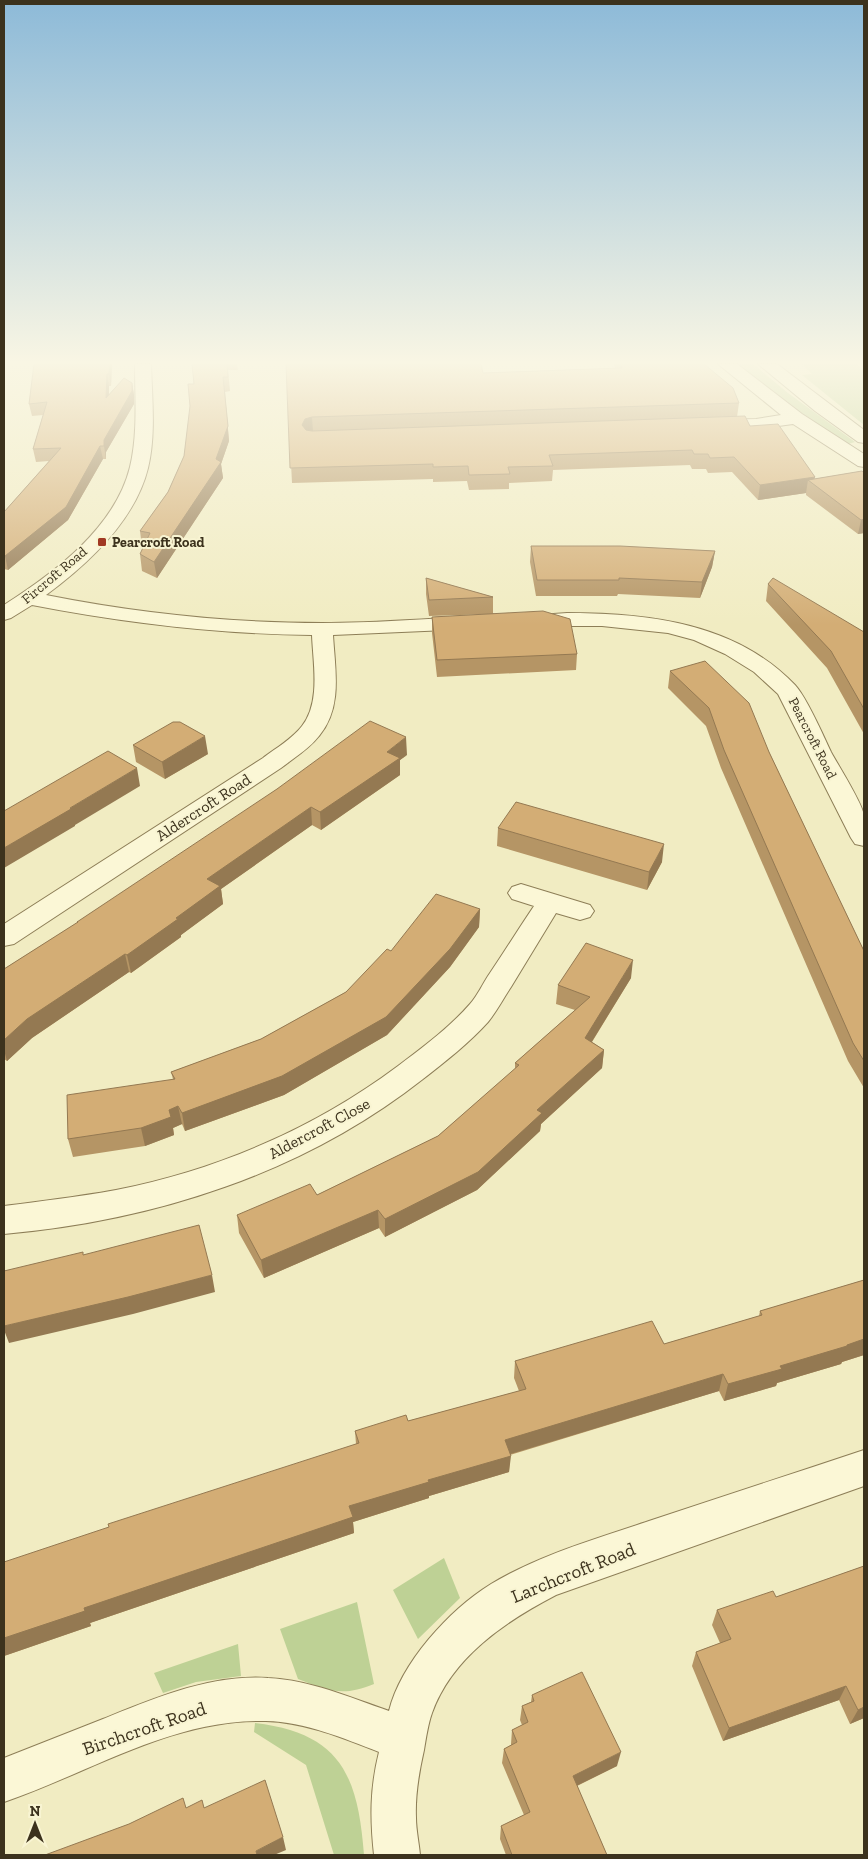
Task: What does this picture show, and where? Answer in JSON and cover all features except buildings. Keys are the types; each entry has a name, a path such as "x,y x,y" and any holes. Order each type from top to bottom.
{"street":[{"name":"Fircroft Road","path":"4,614 30,598 71,564 105,531 120,511 132,490 142,451"},
{"path":"847,451 864,462"},
{"name":"Pearcroft Road","path":"30,598 140,618 208,624 322,629 588,617 625,619 662,625 698,634 754,660 774,676 788,691 864,838"},
{"name":"Aldercroft Road","path":"4,938 272,763 311,731 320,718 326,692 322,629"},
{"path":"521,893 580,911"},
{"name":"Aldercroft Close","path":"4,1220 44,1217 108,1206 174,1190 235,1170 351,1115 403,1081 479,1013 550,902"},
{"name":"Larchcroft Road","path":"397,1855 393,1817 395,1778 412,1708 428,1675 443,1654 477,1620 505,1600 544,1579 596,1559 864,1468"},
{"name":"Birchcroft Road","path":"4,1780 167,1717 204,1705 243,1700 261,1699 294,1702 404,1739"}],"green space":[{"path":"444,1558 460,1598 418,1639 393,1590"},
{"path":"357,1602 374,1684 353,1690 336,1691 318,1687 298,1679 280,1629"},
{"path":"238,1644 241,1676 196,1682 163,1693 154,1673"},
{"path":"255,1723 284,1728 307,1737 326,1748 339,1763 350,1781 357,1802 364,1855 334,1855 306,1765 254,1732"}],"place":[{"name":"Pearcroft Road","path":"102,542"}]}
